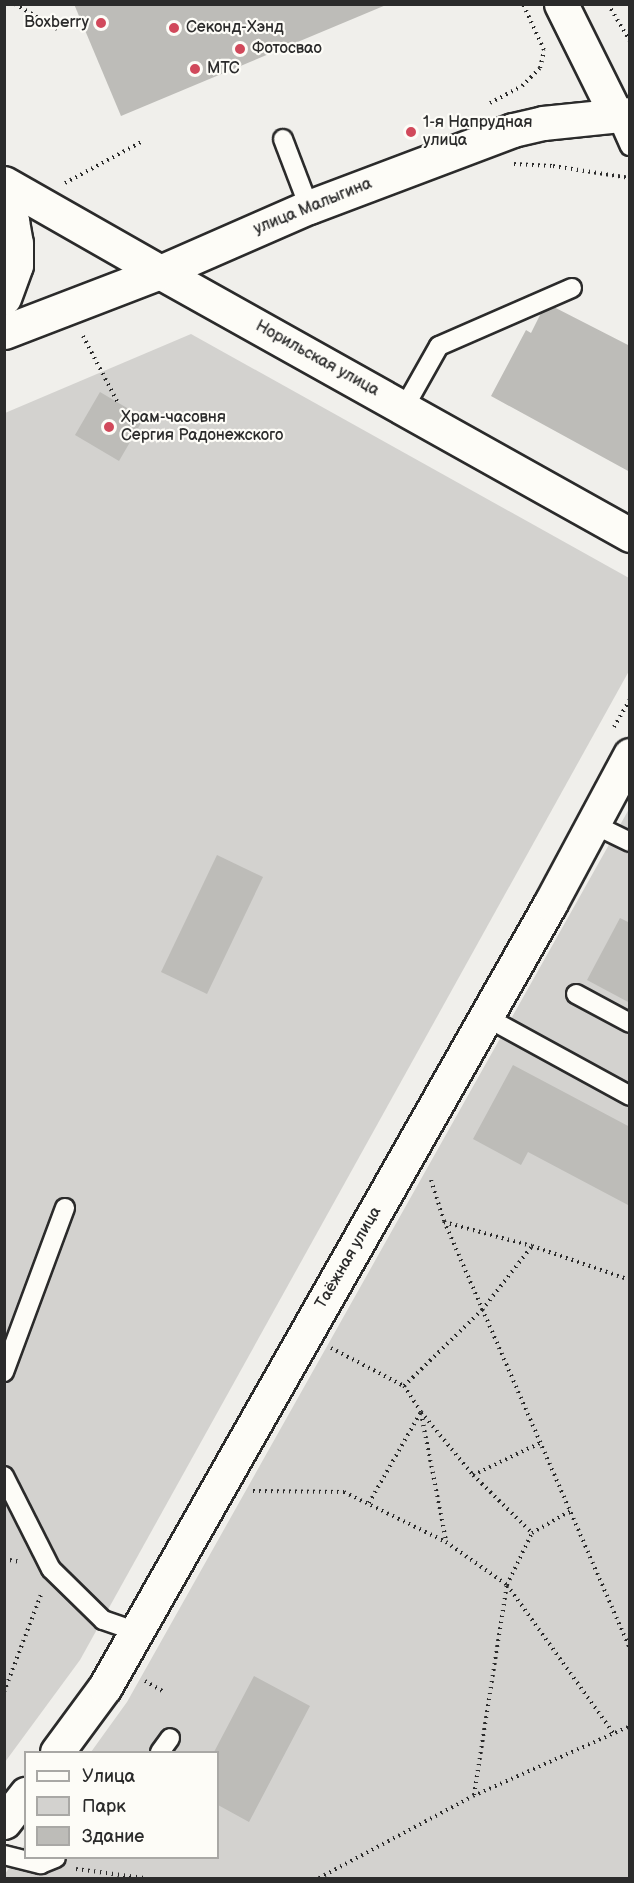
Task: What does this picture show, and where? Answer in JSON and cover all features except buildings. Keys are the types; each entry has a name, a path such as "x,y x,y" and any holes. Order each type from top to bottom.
{"street":[{"path":"561,4 623,115"},
{"name":"улица Малыгина","path":"4,332 160,272 309,207 513,130 543,123 623,115"},
{"name":"Норильская улица","path":"4,183 630,535"},
{"path":"4,298 16,265 7,216"},
{"name":"Таёжная улица","path":"58,1751 105,1687 137,1632 486,1017 630,755"},
{"path":"4,1822 24,1797"}],"lane":[{"path":"623,115 630,146"},
{"path":"282,139 309,207"},
{"path":"404,408 439,345 572,288"},
{"path":"593,824 630,842"},
{"path":"576,994 630,1023"},
{"path":"486,1017 630,1096"},
{"path":"4,1372 65,1208"},
{"path":"4,1476 51,1569 103,1620 137,1632"},
{"path":"4,1855 24,1858"}],"path":[{"path":"15,4 57,29"},
{"path":"523,4 544,50"},
{"path":"608,4 617,23 630,41"},
{"path":"610,26 617,23"},
{"path":"506,164 553,166 630,178"},
{"path":"80,330 118,403"},
{"path":"429,1176 444,1221 630,1649"},
{"path":"444,1221 532,1246 630,1280"},
{"path":"404,1386 483,1311 532,1246"},
{"path":"326,1346 404,1386 421,1412 472,1475 532,1533"},
{"path":"369,1503 421,1412"},
{"path":"421,1412 446,1542"},
{"path":"472,1475 540,1443"},
{"path":"242,1491 344,1492 446,1542 507,1585 614,1734"},
{"path":"473,1796 507,1585 532,1533 570,1511"},
{"path":"4,1558 51,1569 4,1692"},
{"path":"319,1878 473,1796 630,1726"},
{"path":"48,1861 144,1878"}],"green space":[{"path":"191,334 629,578 629,671 80,1660 5,1762 5,413"},
{"path":"629,809 629,1878 5,1878 5,1874 24,1846 24,1859 219,1859 219,1751 92,1751 127,1702"}],"place":[{"name":"Boxberry","path":"101,23"},
{"name":"Секонд-Хэнд","path":"174,28"},
{"name":"Фотосвао","path":"240,49"},
{"name":"МТС","path":"195,69"},
{"name":"1-я Напрудная улица","path":"411,132"},
{"name":"Храм-часовня Сергия Радонежского","path":"109,427"}]}
